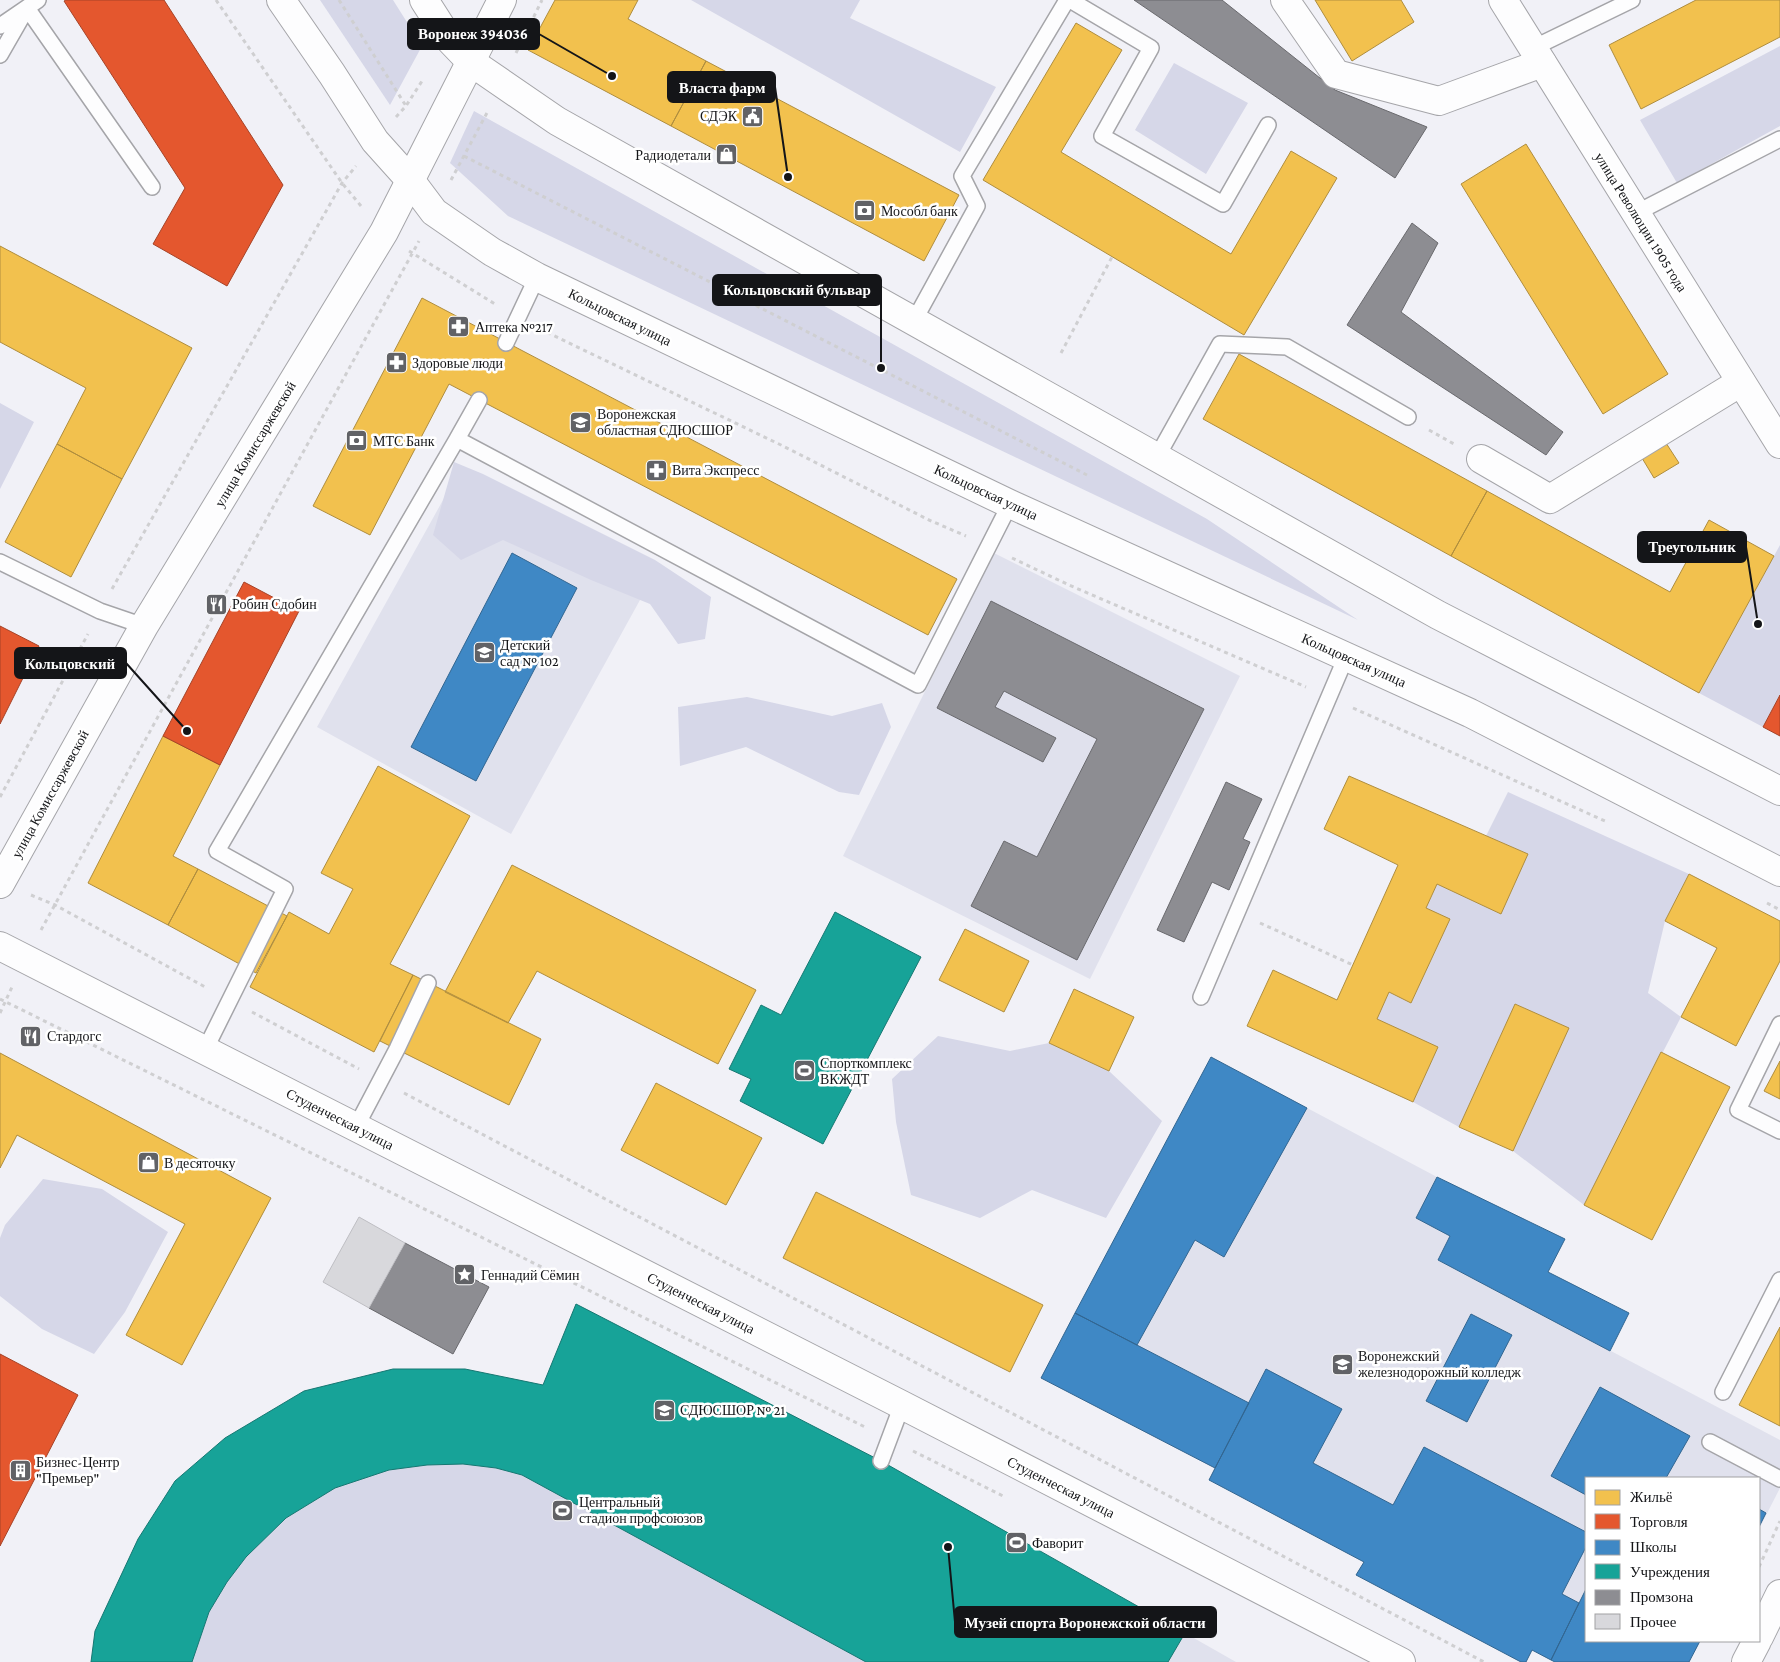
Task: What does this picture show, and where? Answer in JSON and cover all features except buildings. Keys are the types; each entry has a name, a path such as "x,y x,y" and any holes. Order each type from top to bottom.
{"street":[{"name":"Кольцовская улица","path":"281,0 375,141 410,180 434,212 492,252 537,277 1010,504 1470,713 1780,872"},
{"path":"424,0 449,39 471,62 557,121 1438,615 1780,791"},
{"name":"улица Комиссаржевской","path":"0,884 144,626 384,232 502,0"},
{"path":"1285,0 1336,74 1439,101 1537,56"},
{"name":"улица Революции 1905 года","path":"1503,0 1780,444"},
{"path":"1480,459 1550,499 1741,382"},
{"name":"Студенческая улица","path":"0,946 902,1405 1401,1662"},
{"path":"1760,1634 1780,1594"},
{"path":"1746,1662 1756,1642"}],"lane":[{"path":"914,321 977,206 962,176 1068,0 1151,48 1102,136 1223,204 1268,125"},
{"path":"1537,56 1632,0"},
{"path":"0,26 33,4"},
{"path":"0,55 33,4"},
{"path":"33,4 152,186"},
{"path":"1636,213 1780,139"},
{"path":"506,343 537,277"},
{"path":"1157,458 1220,344 1287,347 1408,417"},
{"path":"205,1050 285,889 217,851 479,400"},
{"path":"457,439 918,685 990,547 1010,504"},
{"path":"0,562 100,611 144,626"},
{"path":"1201,997 1346,657"},
{"path":"356,1127 428,983"},
{"path":"1780,1024 1738,1110 1780,1131"},
{"path":"1723,1392 1780,1280"},
{"path":"881,1461 902,1405"},
{"path":"1710,1442 1780,1479"}],"path":[{"path":"339,0 406,106"},
{"path":"0,1013 55,905 408,262 502,84 542,0"},
{"path":"0,797 100,611 342,183 406,106 422,81"},
{"path":"464,156 1087,475"},
{"path":"1061,353 1112,257"},
{"path":"1408,417 1480,459"},
{"path":"990,547 1069,585 1329,698 1611,824"},
{"path":"1762,901 1780,910"},
{"path":"55,905 380,1081 1484,1662"},
{"path":"1237,913 1352,965"},
{"path":"0,999 1013,1501"},
{"path":"1760,1565 1780,1521"}],"shaded area":[{"path":"320,0 393,0 422,46 390,105"},
{"path":"691,0 860,0 850,18 996,87 960,152"},
{"path":"1780,46 1780,126 1677,183 1640,120"},
{"path":"1174,63 1248,103 1206,174 1135,130"},
{"path":"474,111 1207,519 1358,620 508,216 450,163"},
{"path":"0,403 34,422 0,489"},
{"path":"454,462 483,474 655,560 711,597 705,639 678,644 650,604 591,580 503,540 461,560 433,535"},
{"name":"Детский сад № 102","path":"458,473 651,580 511,834 317,727"},
{"path":"1780,545 1780,695 1763,727 1699,693"},
{"path":"994,553 1240,676 1090,979 843,856"},
{"path":"747,697 832,716 882,703 891,727 859,795 839,792 746,747 680,766 678,707"},
{"path":"1508,792 1689,874 1665,921 1648,993 1681,1017 1584,1205 1513,1151 1569,1028 1515,1004 1459,1127 1413,1102 1438,1047 1377,1019 1389,992 1411,1002 1449,919 1426,908 1437,884 1500,913 1486,836"},
{"path":"938,1036 1010,1051 1049,1043 1109,1071 1162,1121 1106,1218 1032,1190 980,1218 911,1195 896,1122 892,1079"},
{"name":"Воронежский железнодорожный колледж","path":"1211,1057 1437,1177 1416,1217 1450,1236 1438,1260 1780,1440 1780,1488 1760,1527 1760,1477 1585,1477 1585,1642 1699,1642 1689,1662 1555,1662 1533,1650 1526,1662 1521,1662 1356,1575 1364,1562 1209,1480 1214,1468 1041,1378"},
{"path":"43,1179 102,1189 168,1232 125,1312 94,1354 42,1329 0,1296 0,1238 5,1225"},
{"name":"Центральный стадион профсоюзов","path":"576,1304 881,1461 1185,1633 1168,1662 91,1662 95,1631 138,1539 304,1391 393,1369 465,1369 543,1385"},
{"path":"1185,1633 1236,1662 1168,1662"}],"place":[{"name":"Воронеж 394036","path":"612,76"},
{"name":"СДЭК","path":"753,116"},
{"name":"Радиодетали","path":"727,155"},
{"name":"Власта фарм","path":"788,177"},
{"name":"Мособл банк","path":"865,211"},
{"name":"Аптека №217","path":"459,327"},
{"name":"Здоровые люди","path":"396,363"},
{"name":"Кольцовский бульвар","path":"881,368"},
{"name":"Воронежская областная СДЮСШОР","path":"581,422"},
{"name":"МТС Банк","path":"357,441"},
{"name":"Вита Экспресс","path":"656,470"},
{"name":"Робин Сдобин","path":"216,604"},
{"name":"Треугольник","path":"1758,624"},
{"name":"Детский сад № 102","path":"484,653"},
{"name":"Кольцовский","path":"187,731"},
{"name":"Стардогс","path":"31,1036"},
{"name":"Спорткомплекс ВКЖДТ","path":"804,1071"},
{"name":"В десяточку","path":"148,1163"},
{"name":"Геннадий Сёмин","path":"465,1275"},
{"name":"Воронежский железнодорожный колледж","path":"1342,1364"},
{"name":"СДЮСШОР № 21","path":"664,1410"},
{"name":"Бизнес-Центр \"Премьер\"","path":"20,1470"},
{"name":"Центральный стадион профсоюзов","path":"563,1510"},
{"name":"Фаворит","path":"1016,1543"},
{"name":"Музей спорта Воронежской области","path":"948,1547"}]}
